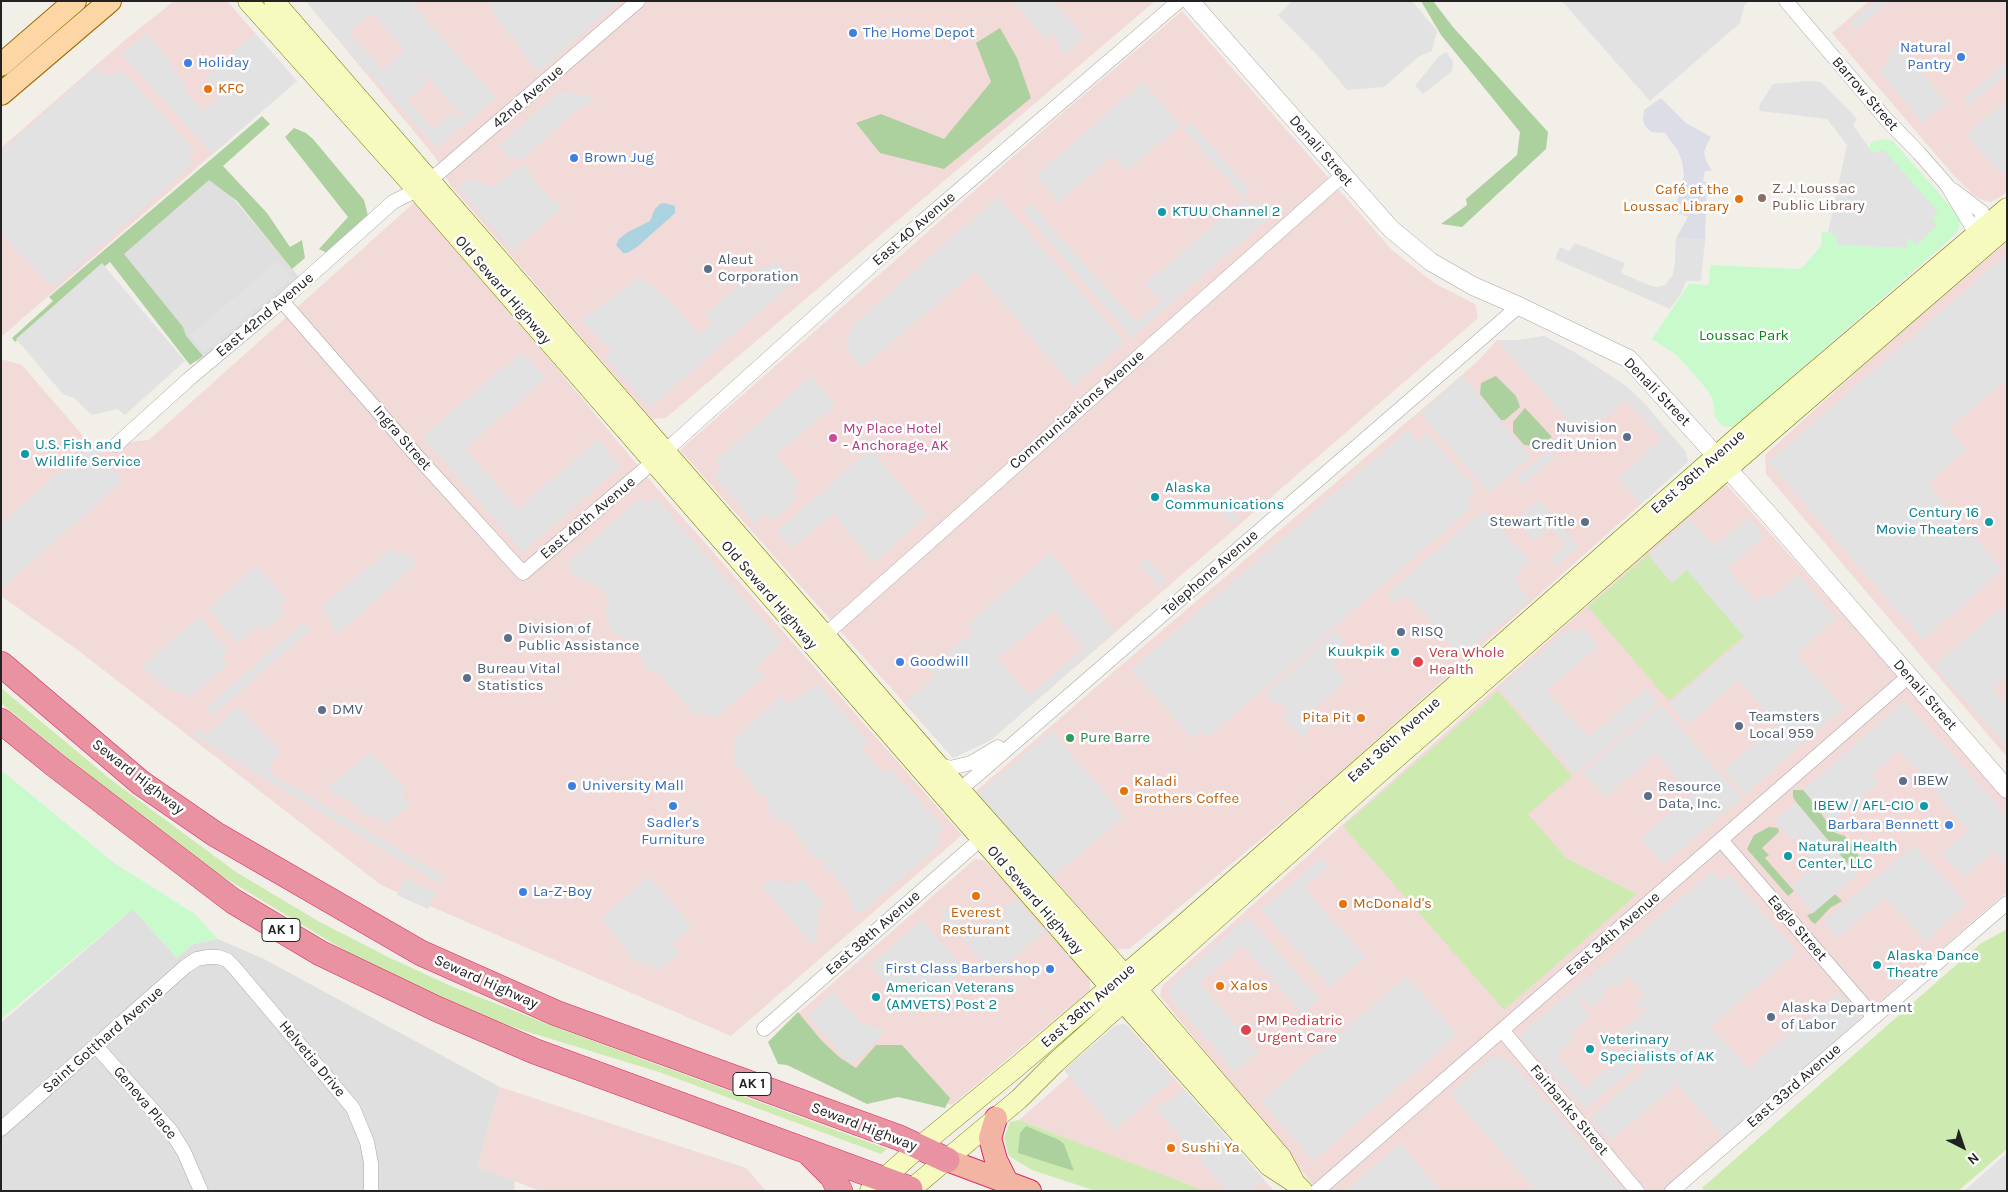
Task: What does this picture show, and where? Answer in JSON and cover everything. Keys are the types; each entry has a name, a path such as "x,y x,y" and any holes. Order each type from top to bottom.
{"highway":[{"path":"1,646 141,783"},
{"name":"Seward Highway","path":"1,664 141,783 215,834 422,953 556,1013 900,1138 947,1160 1030,1191"},
{"name":"AK 1","path":"1,721 55,765 232,901 320,953 436,1009 534,1050 808,1152 877,1185 911,1190"},
{"path":"1,728 55,765"},
{"path":"996,1118 990,1138 996,1160 1007,1182"},
{"path":"808,1152 832,1176 840,1191"}],"main road":[{"path":"1,65 74,1"},
{"path":"1,94 110,1"},
{"name":"Old Seward Highway","path":"248,1 423,185"},
{"name":"Old Seward Highway","path":"274,1 423,185 819,639 961,789 1124,988"},
{"name":"East 36th Avenue","path":"911,1190 996,1118 1124,988 1409,726 1723,462 1991,231 2007,208"},
{"name":"East 36th Avenue","path":"877,1185 918,1148 1124,988 1342,806 1723,462"},
{"name":"Old Seward Highway","path":"819,639 897,740 982,838 1281,1156 1299,1187"},
{"path":"1342,806 1347,791 1408,735 1409,726"},
{"path":"897,740 922,760 943,784 961,789"}],"street":[{"name":"42nd Avenue","path":"423,185 478,141 638,1"},
{"name":"East 40 Avenue","path":"659,456 881,257 1179,1"},
{"name":"Denali Street","path":"1190,1 1390,229 1431,262 1473,286 1520,306 1629,359 1723,462 2007,789"},
{"name":"Barrow Street","path":"1786,1 1886,119 1947,184 1972,227 1991,231"},
{"name":"Communications Avenue","path":"819,639 1342,176"},
{"name":"East 42nd Avenue","path":"116,445 393,202 423,185"},
{"name":"Ingra Street","path":"282,301 416,455 523,573"},
{"name":"Telephone Avenue","path":"961,789 1520,306"},
{"name":"East 40th Avenue","path":"523,573 659,456"},
{"name":"East 34th Avenue","path":"1317,1191 1909,676"},
{"name":"Telephone Avenue","path":"937,764 950,768 971,764 1003,744 1013,743"},
{"name":"East 38th Avenue","path":"764,1029 982,838"},
{"name":"Eagle Street","path":"1721,840 1874,1017"},
{"name":"East 33rd Avenue","path":"1672,1191 2007,903"},
{"name":"Saint Gotthard Avenue","path":"1,1128 186,966 208,957"},
{"name":"Helvetia Drive","path":"208,957 226,960 234,967 353,1108 367,1142 371,1191"},
{"name":"Fairbanks Street","path":"1502,1030 1637,1191"},
{"name":"Geneva Place","path":"96,1046 171,1131 184,1152 201,1191"}],"shaded area":[{"path":"174,1 227,1 297,81 1,337 1,148 125,40"},
{"path":"306,1 1155,1 666,418 652,419 451,186 435,157"},
{"path":"306,1 410,1 496,98 437,148 328,28","holes":["372,12 405,50 383,70 350,32","422,70 465,120 465,121 452,112 433,128 408,100 428,83"]},
{"path":"488,1 619,1 538,72 493,13"},
{"path":"1013,1 1053,1 1084,37 1066,54 1060,48 1055,35 1052,33 1046,40"},
{"path":"1292,1 1412,1 1437,31 1432,51 1418,57 1384,87 1347,90 1321,59 1278,15"},
{"path":"1562,1 1749,1 1744,6 1740,23 1650,101"},
{"path":"1869,1 2007,1 2007,192 2000,197 1991,202 1973,195 1955,177 1832,33"},
{"path":"1875,1 1890,1 1856,30 1850,23"},
{"path":"1182,11 1392,250 1434,283 1475,304 1478,318 991,740 953,758 680,450 1066,110"},
{"path":"255,33 297,81 213,154 121,54 147,34 186,84 185,91 203,111 222,94 206,77"},
{"path":"1898,45 1947,102 1923,123 1879,71 1886,65 1892,50"},
{"path":"1446,52 1453,61 1452,71 1423,94 1415,86 1438,57"},
{"path":"2005,63 2007,73 1968,106 1963,100"},
{"path":"95,69 112,76 121,69 194,150 187,156 193,164 56,285 49,283 1,233 1,151"},
{"path":"1806,81 1821,82 1857,119 1853,125 1870,149 1875,153 1883,149 1938,212 1932,218 1937,226 1916,245 1908,237 1907,248 1837,245 1837,237 1828,232 1847,145 1827,119 1760,111 1759,106 1773,84"},
{"path":"1143,82 1181,125 1127,171 1113,156 1059,202 1036,175"},
{"path":"560,91 583,96 588,93 594,99 579,111 576,110 522,160 507,157 498,146"},
{"path":"1661,98 1686,123 1711,137 1704,152 1712,171 1705,171 1703,181 1707,182 1705,240 1676,238 1688,217 1679,213 1677,202 1684,175 1682,161 1678,151 1665,133 1651,132 1645,126 1643,120 1644,110"},
{"path":"2007,100 2007,169 2000,173 1966,134"},
{"path":"1190,122 1250,190 1243,197 1183,128"},
{"path":"523,164 554,203 557,202 562,208 512,251 457,187 468,178 492,187"},
{"path":"211,172 299,277 197,363 109,260"},
{"path":"998,197 1125,342 1073,386 975,271 862,368 846,349 853,325"},
{"path":"1244,199 1251,204 1270,205 1276,212 1131,338 1023,210 1030,203 1137,322 1161,301 1145,284"},
{"path":"417,200 654,485 962,835 731,1036 381,885 79,651 1,596 1,359 22,365 91,445 149,440"},
{"path":"1676,238 1705,240 1701,281 1686,281 1681,294 1670,309 1555,259 1560,247 1569,251 1575,243 1625,263 1621,271 1623,274 1658,287 1665,285 1673,275"},
{"path":"2007,242 2007,757 1766,474 1765,455 1887,344"},
{"path":"2007,254 2007,379 1949,429 1966,449 1927,484 2003,570 1923,640 1768,462"},
{"path":"278,261 292,278 204,352 190,335"},
{"path":"778,262 794,282 650,408 604,357 612,351 581,320 639,277 662,293 699,334 712,322 705,315 751,273"},
{"path":"102,263 185,361 125,415 118,409 92,415 74,398 63,394 16,339"},
{"path":"1544,336 1574,352 1626,386 1645,404 1685,451 1688,462 1320,790 1129,949 1116,949 976,791 1462,375 1497,340 1519,340"},
{"path":"1544,336 1574,352 1626,386 1645,404 1685,451 1688,462 1641,504 1618,478 1661,439 1626,400 1583,437 1497,340 1519,340"},
{"path":"522,352 546,378 465,449 518,509 598,439 621,466 523,552 422,437"},
{"path":"1462,375 1531,457 1489,493 1420,413"},
{"path":"811,376 836,405 775,456 800,483 792,491 798,499 772,521 765,514 754,523 714,476 721,469 715,461"},
{"path":"1408,429 1418,441 1427,433 1477,490 1467,499 1473,506 1209,737 1202,731 1193,739 1131,670"},
{"path":"91,445 123,481 3,587 1,586 1,523"},
{"path":"870,450 927,515 874,563 833,514 792,548 777,531"},
{"path":"1549,450 1555,457 1522,486 1516,478"},
{"path":"1725,483 2007,797 2007,892 1747,1116 1663,1191 1318,1191 1160,996 1162,986"},
{"path":"641,497 648,503 656,498 782,642 755,670 765,676 715,718 707,714 690,713 688,702 684,706 681,698 671,689 663,676 645,668 639,650 631,640 614,633 607,622 605,608 609,605 606,594 595,585 577,577 570,571 569,561"},
{"path":"1220,497 1239,519 1232,525 1213,503"},
{"path":"1539,500 1579,546 1556,566 1549,560 1565,545 1550,527 1534,541 1516,520"},
{"path":"1484,509 1531,562 1515,576 1523,592 1531,598 1461,657 1407,595 1395,603 1387,594"},
{"path":"1748,517 1764,537 1728,569 1756,601 1764,595 1771,599 1798,575 1836,618 1797,655 1844,708 1745,794 1724,770 1777,724 1739,680 1687,725 1669,704 1745,638 1687,570 1672,583 1648,555 1690,519 1714,545 1705,555"},
{"path":"391,548 397,554 411,555 416,564 338,634 331,627 327,614 321,607"},
{"path":"1050,553 1116,630 991,740 953,758 905,702 935,676 928,669 973,632 967,624","holes":["1054,612 1084,648 1029,695 997,658"]},
{"path":"1147,558 1167,581 1160,587 1140,564"},
{"path":"256,566 287,600 279,607 285,613 265,632 258,626 237,643 208,609"},
{"path":"2000,609 2007,619 2007,675 1992,688 2007,706 2007,746 1933,666"},
{"path":"199,617 228,650 222,657 228,664 188,698 183,691 177,694 157,682 142,666"},
{"path":"304,622 310,630 212,716 206,708"},
{"path":"1571,627 1577,634 1583,628 1598,646 1547,691 1589,737 1646,688 1658,703 1575,774 1499,688"},
{"path":"1335,631 1344,642 1333,666 1346,681 1311,713 1310,730 1302,738 1282,716 1289,709 1287,706 1272,702 1265,694"},
{"path":"818,683 868,741 861,749 883,773 891,768 944,828 935,837 941,844 862,912 853,910 847,888 843,892 833,872 824,869 826,862 816,858 807,850 805,841 801,843 792,825 773,817 767,808 767,796 757,795 749,777 742,774 744,769 734,767 735,751 733,740 783,695 785,703 788,704"},
{"path":"1904,701 2007,816 2007,865 1994,850 1964,877 1941,854 1968,830 1899,750 1872,774 1879,783 1832,823 1803,790"},
{"path":"1661,705 1742,798 1664,864 1641,838 1691,795 1657,754 1605,797 1583,772"},
{"path":"238,707 281,752 273,759 270,773 445,877 440,884 194,736 198,730 207,734"},
{"path":"1052,731 1124,816 1051,879 978,794"},
{"path":"370,752 403,785 405,794 403,797 411,804 384,825 379,818 363,814 349,800 333,794 327,788"},
{"path":"1796,802 1857,875 1813,913 1792,886 1812,867 1809,863 1812,860 1800,848 1807,841 1800,835 1794,841 1775,821"},
{"path":"1915,845 1966,903 1926,942 1885,898 1838,937 1822,922"},
{"path":"1323,857 1330,865 1304,888 1366,957 1330,987 1261,910"},
{"path":"975,859 985,861 1090,972 1090,990 952,1105 859,1077 786,1024"},
{"path":"1712,871 1720,881 1729,874 1797,952 1711,1026 1748,1069 1838,992 1860,1018 1723,1137 1677,1084 1610,1141 1590,1118 1646,1069 1617,1036 1657,1000 1641,1010 1634,1003 1644,994 1628,976 1616,987 1613,984 1602,993 1605,997 1591,1008 1575,992 1589,1017 1571,1033 1575,1038 1556,1055 1585,1088 1623,1055 1635,1068 1585,1109 1522,1040 1523,1031"},
{"path":"649,876 693,927 672,944 680,954 660,969 632,960 602,917"},
{"path":"405,878 436,892 428,909 397,895"},
{"path":"801,878 825,904 817,912 818,938 812,944 762,886 770,880 793,884"},
{"path":"1016,898 1044,932 995,975 941,914 945,909 972,937"},
{"path":"133,909 177,958 193,944 218,939 264,959 500,1087 478,1167 515,1181 514,1191 1,1191 1,1023"},
{"path":"1248,917 1320,999 1303,1014 1243,946 1236,951 1200,983 1259,1052 1235,1072 1169,997 1170,985"},
{"path":"922,920 965,969 913,1015 870,965"},
{"path":"1406,976 1458,1035 1313,1161 1261,1101"},
{"path":"833,992 860,1022 884,1030 880,1038 851,1065 807,1016"},
{"path":"1125,1024 1173,1080 1115,1130 1064,1070 1116,1025"},
{"path":"1127,1025 1274,1191 1203,1191 1019,1120"},
{"path":"1492,1056 1510,1060 1623,1191 1535,1191 1450,1093"},
{"path":"500,1087 746,1168 766,1191 540,1191 478,1167"},
{"path":"1185,1090 1264,1179 1250,1191 1227,1191 1156,1108"},
{"path":"1400,1143 1441,1191 1345,1191"},
{"path":"2007,1153 2007,1191 1964,1191"}],"green space":[{"path":"1421,1 1433,1 1453,27 1548,132 1546,149 1462,227 1441,224 1467,205 1466,199 1517,155 1520,132 1441,35"},
{"path":"1000,28 1017,58 1031,98 944,169 880,153 856,123 881,114 944,139 991,82 976,43"},
{"path":"262,116 270,124 223,166 267,213 290,247 302,240 305,258 292,269 237,201 209,180 124,254 183,327 186,336 203,356 190,365 110,262 15,342 12,338 53,301 49,297"},
{"path":"294,128 306,133 313,139 364,200 368,216 329,254 319,249 348,217 285,137"},
{"name":"Loussac Park","path":"1875,140 1893,141 1957,214 1960,219 1959,229 1949,240 1742,420 1732,427 1722,426 1715,417 1712,398 1709,392 1677,355 1652,339 1689,284 1709,285 1710,265 1799,269 1804,266 1821,246 1822,232 1828,232 1837,237 1837,245 1906,248 1908,237 1916,245 1933,221 1883,149 1874,153 1870,149 1870,144"},
{"path":"1496,376 1516,396 1520,407 1505,420 1501,420 1480,394 1481,383"},
{"path":"1525,408 1552,437 1539,446 1524,445 1513,432 1513,422"},
{"path":"1648,555 1672,583 1687,570 1744,636 1669,701 1588,607"},
{"path":"1,688 110,779 236,872 318,921 388,957 451,986 558,1028 887,1149 881,1154 659,1072 466,1011 360,960 207,867 111,795 1,703"},
{"path":"1498,691 1572,776 1528,814 1566,858 1637,894 1504,1010 1343,826"},
{"path":"1,770 114,863 195,914 218,939 193,944 177,958 133,909 1,1019"},
{"path":"1793,790 1804,790 1835,833 1845,836 1861,859 1852,869 1796,802 1793,797"},
{"path":"1769,827 1778,828 1779,832 1762,848 1769,855 1765,858 1794,891 1788,896 1747,849 1754,835"},
{"path":"1835,894 1842,901 1830,908 1815,924 1811,921 1807,915 1813,913"},
{"path":"2007,929 2007,1149 1958,1191 1704,1191 1702,1188 1980,944"},
{"path":"798,1012 821,1040 839,1057 856,1068 876,1045 902,1045 950,1098 945,1108 898,1097 867,1104 787,1065 778,1064 768,1042"},
{"path":"1019,1120 1205,1191 1096,1191 1032,1170 1009,1156 1004,1138 1010,1122"},
{"path":"1026,1126 1064,1144 1074,1171 1018,1153 1020,1133"}],"water":[{"path":"664,203 675,206 675,213 637,247 627,253 623,253 616,245 619,239 628,232 650,221 655,209"}],"place":[{"name":"The Home Depot","path":"853,33"},
{"name":"Natural Pantry","path":"1961,57"},
{"name":"Holiday","path":"188,63"},
{"name":"KFC","path":"208,89"},
{"name":"Brown Jug","path":"574,158"},
{"name":"Z. J. Loussac Public Library","path":"1762,198"},
{"name":"Café at the Loussac Library","path":"1739,199"},
{"name":"KTUU Channel 2","path":"1162,212"},
{"name":"Aleut Corporation","path":"708,269"},
{"name":"Nuvision Credit Union","path":"1627,437"},
{"name":"My Place Hotel - Anchorage, AK","path":"833,438"},
{"name":"U.S. Fish and Wildlife Service","path":"25,454"},
{"name":"Alaska Communications","path":"1155,497"},
{"name":"Stewart Title","path":"1585,522"},
{"name":"Century 16 Movie Theaters","path":"1989,522"},
{"name":"RISQ","path":"1401,632"},
{"name":"Division of Public Assistance","path":"508,638"},
{"name":"Kuukpik","path":"1395,652"},
{"name":"Goodwill","path":"900,662"},
{"name":"Vera Whole Health","path":"1418,662"},
{"name":"Bureau Vital Statistics","path":"467,678"},
{"name":"DMV","path":"322,710"},
{"name":"Pita Pit","path":"1361,718"},
{"name":"Teamsters Local 959","path":"1739,726"},
{"name":"Pure Barre","path":"1070,738"},
{"name":"IBEW","path":"1903,781"},
{"name":"University Mall","path":"572,786"},
{"name":"Kaladi Brothers Coffee","path":"1124,791"},
{"name":"Resource Data, Inc.","path":"1648,796"},
{"name":"Sadler's Furniture","path":"673,806"},
{"name":"IBEW / AFL-CIO","path":"1924,806"},
{"name":"Barbara Bennett","path":"1949,825"},
{"name":"Natural Health Center, LLC","path":"1788,856"},
{"name":"La-Z-Boy","path":"523,892"},
{"name":"Everest Resturant","path":"976,896"},
{"name":"McDonald's","path":"1343,904"},
{"name":"Alaska Dance Theatre","path":"1877,965"},
{"name":"First Class Barbershop","path":"1050,969"},
{"name":"Xalos","path":"1220,986"},
{"name":"American Veterans (AMVETS) Post 2","path":"876,997"},
{"name":"Alaska Department of Labor","path":"1771,1017"},
{"name":"PM Pediatric Urgent Care","path":"1246,1030"},
{"name":"Veterinary Specialists of AK","path":"1590,1049"},
{"name":"Sushi Ya","path":"1171,1148"}]}
